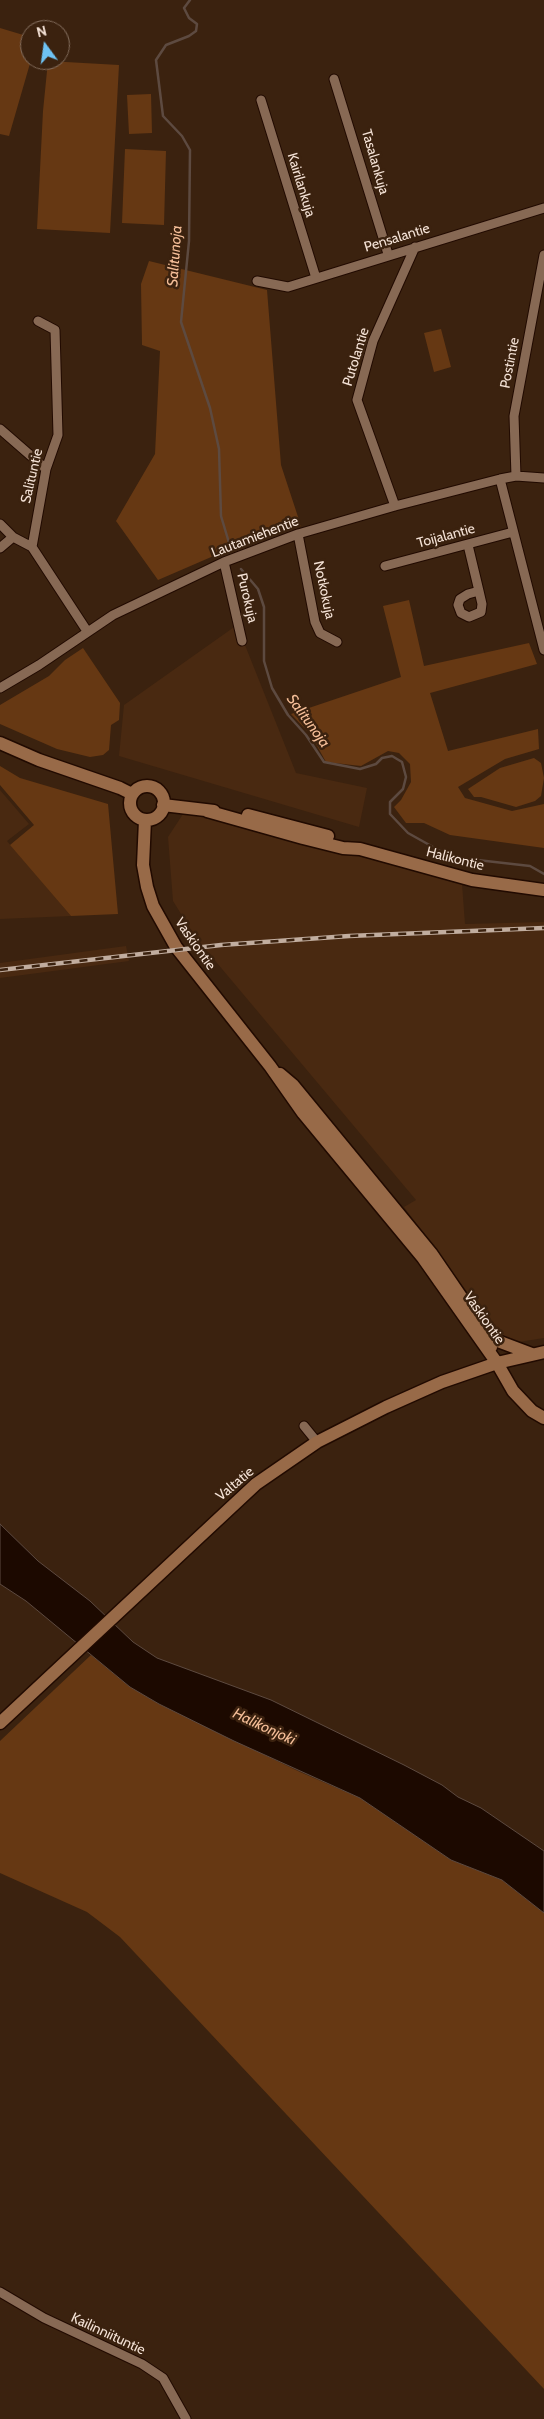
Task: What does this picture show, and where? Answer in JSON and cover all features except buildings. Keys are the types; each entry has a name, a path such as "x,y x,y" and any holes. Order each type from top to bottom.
{"main road":[{"path":"0,743 39,760 120,788 132,794"},
{"path":"151,787 160,794 163,804 159,814 145,820 139,819 131,811 130,800 132,794 140,788 151,787"},
{"name":"Halikontie","path":"163,804 266,818 345,840 360,849 464,878 544,890"},
{"name":"Vaskiontie","path":"145,820 143,865 153,906 176,948 270,1066 303,1113 424,1258 497,1363"},
{"name":"Vaskiontie","path":"270,1066 293,1085 398,1211 435,1260 488,1337 497,1363"},
{"path":"488,1337 538,1353"},
{"name":"Valtatie","path":"0,1724 256,1484 317,1442 386,1407 442,1382 497,1363 538,1353"},
{"path":"497,1363 513,1391 532,1411 544,1418"}],"street":[{"name":"Tasalankuja","path":"334,79 388,254"},
{"name":"Kairilankuja","path":"261,100 316,278"},
{"name":"Pensalantie","path":"257,281 288,287 388,254 544,208"},
{"name":"Putolantie","path":"395,506 357,400 373,341 415,246"},
{"name":"Postintie","path":"516,476 514,416 544,255"},
{"name":"Salituntie","path":"32,547 46,469 58,435 55,330 38,321"},
{"path":"0,429 46,469"},
{"name":"Lautamiehentie","path":"0,688 39,665 87,631 156,593 224,562 298,534 500,478 516,476 544,478"},
{"path":"500,478 544,650"},
{"path":"0,524 13,537 32,547 87,631"},
{"name":"Toijalantie","path":"385,566 513,532"},
{"name":"Notkokuja","path":"298,534 315,622 320,633 337,642"},
{"path":"0,548 13,537"},
{"path":"468,545 479,591"},
{"name":"Purokuja","path":"224,562 242,641"},
{"path":"304,1426 317,1442"},
{"name":"Kailinniituntie","path":"0,2292 44,2318 142,2364 162,2378 186,2419"}],"shaded area":[{"path":"0,28 20,34 20,70 28,70 9,136 0,134"},
{"path":"70,62 119,65 110,233 37,229 47,70 70,70"},
{"path":"151,94 152,133 129,134 127,95"},
{"path":"125,149 166,151 164,225 122,223"},
{"path":"149,261 267,290 281,465 301,526 239,545 158,580 116,521 155,454 160,351 142,345 141,284"},
{"path":"441,329 451,367 434,372 424,333"},
{"path":"409,600 424,666 529,643 537,664 430,693 448,751 538,729 539,749 505,759 458,787 465,798 512,811 544,804 544,848 450,835 424,823 406,823 394,807 401,800 411,782 410,764 399,753 388,751 361,766 326,762 311,735 291,714 401,677 383,606"},
{"path":"237,625 296,773 367,788 359,827 119,756 124,705"},
{"path":"83,648 120,703 119,720 111,725 109,750 103,755 90,757 57,749 0,724 0,705 49,676 65,660"},
{"path":"534,758 541,763 544,778 541,796 535,801 516,807 481,797 474,797 468,789 500,768"},
{"path":"0,766 20,778 108,804 118,914 71,916 10,845 34,825 0,785"},
{"path":"0,790 29,824 7,841 71,916 0,919"},
{"path":"183,814 217,817 462,884 465,924 544,922 544,1338 506,1344 404,1207 416,1200 196,938 173,901 168,837"},
{"path":"126,946 129,961 0,978 0,963"},
{"path":"91,1655 130,1687 159,1704 300,1772 360,1798 451,1860 502,1880 544,1913 544,2389 120,1937 87,1912 0,1873 0,1741"}],"water":[{"name":"Halikonjoki","path":"0,1524 38,1561 90,1601 133,1642 157,1658 271,1700 404,1765 442,1785 458,1797 481,1808 544,1851 544,1913 502,1880 451,1860 360,1798 234,1741 159,1704 130,1687 26,1601 0,1584"}],"waterway":[{"name":"Salitunoja","path":"190,0 184,8 189,18 197,24 196,31 189,36 166,45 156,60 163,116 182,136 190,150 189,241 181,322 210,408 219,449 221,516 230,546"},
{"name":"Salitunoja","path":"241,569 258,589 264,607 264,661 272,688 288,715 306,735 324,762 360,769 376,764 382,758 392,756 402,762 406,777 403,789 390,802 390,814 408,833 451,857 530,866 544,874"}],"railway":[{"path":"0,970 221,945 349,936 544,928"}]}
